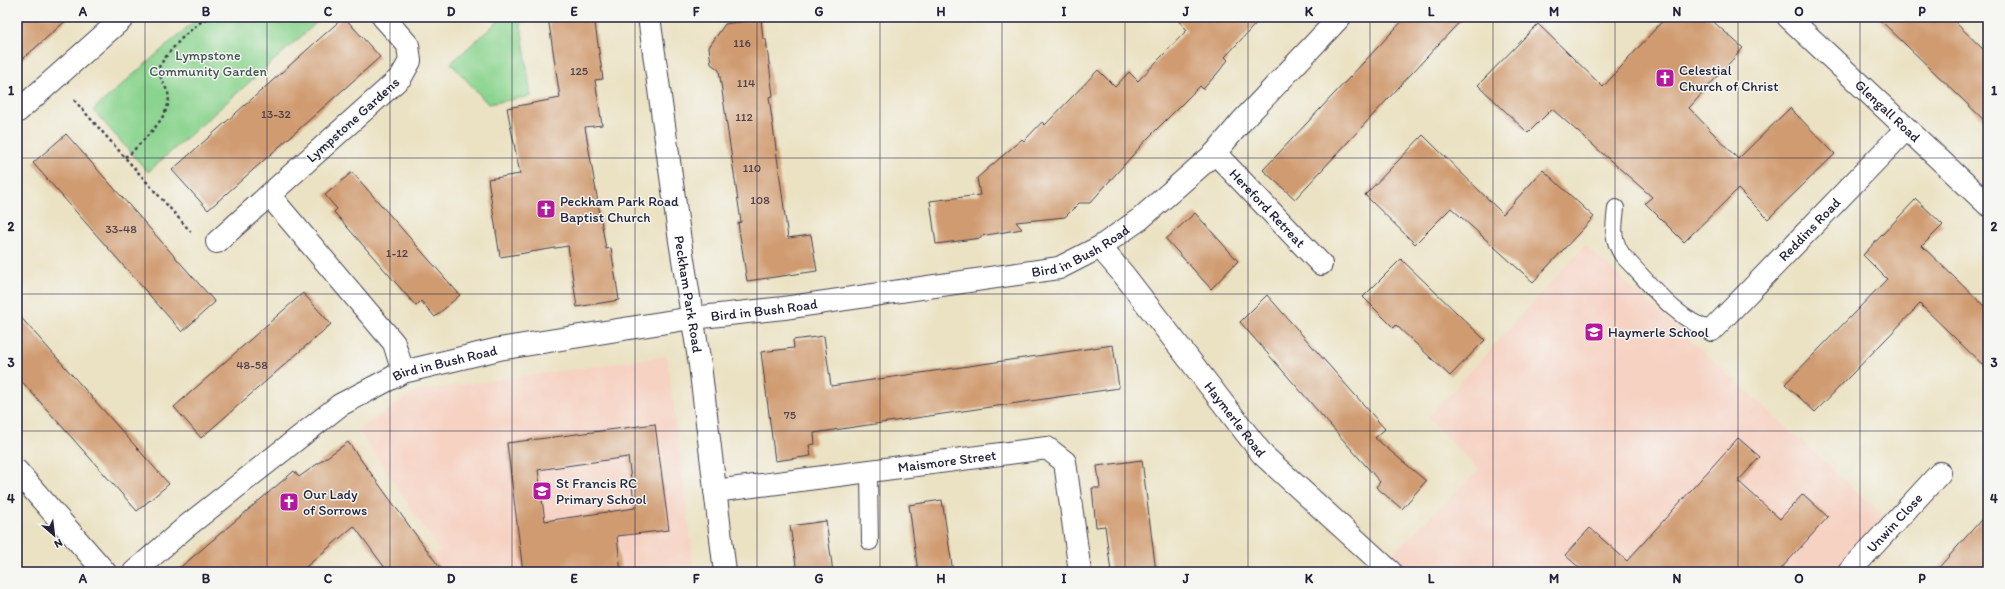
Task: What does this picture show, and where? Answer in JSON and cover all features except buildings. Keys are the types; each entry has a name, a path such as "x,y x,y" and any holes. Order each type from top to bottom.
{"street":[{"path":"17,112 124,17"},
{"name":"Lympstone Gardens","path":"217,242 401,77 410,62 408,45 383,17"},
{"name":"Peckham Park Road","path":"649,17 700,365 726,572"},
{"name":"Glengall Road","path":"1788,17 1988,205"},
{"name":"Bird in Bush Road","path":"134,572 187,526 340,405 403,372 499,350 692,318 798,306 1059,268 1100,247 1140,219 1215,153 1242,121 1336,18"},
{"name":"Reddins Road","path":"1712,330 1906,129"},
{"name":"Hereford Retreat","path":"1215,153 1321,264"},
{"path":"269,195 394,343 403,372"},
{"name":"Haymerle Road","path":"1100,247 1124,275 1263,455 1391,572"},
{"name":"Maismore Street","path":"715,491 1047,448 1065,462 1080,572"},
{"path":"17,471 105,572"},
{"name":"Unwin Close","path":"1849,572 1940,473"}],"lane":[{"path":"1616,208 1614,234 1616,245 1624,256 1681,315 1700,327 1712,330"},
{"path":"869,472 870,542"}],"path":[{"path":"125,158 164,116 168,108 168,93 161,80 158,69 163,60 198,23 210,17"},
{"path":"54,79 208,250 217,242"}],"shaded area":[{"name":"Haymerle School","path":"1585,245 1891,522 1846,572 1403,572 1388,558 1479,470 1428,418"},
{"name":"St Francis RC Primary School","path":"667,356 695,572 408,572 440,551 358,430 416,391"}],"green space":[{"name":"Lympstone Community Garden","path":"199,17 323,17 148,172 93,110"},
{"path":"503,17 520,17 531,96 488,104 451,63"}],"place":[{"name":"Celestial Church of Christ","path":"1665,78"},
{"name":"Peckham Park Road Baptist Church","path":"546,209"},
{"name":"Haymerle School","path":"1594,332"},
{"name":"St Francis RC Primary School","path":"542,491"},
{"name":"Our Lady of Sorrows","path":"289,502"}]}
